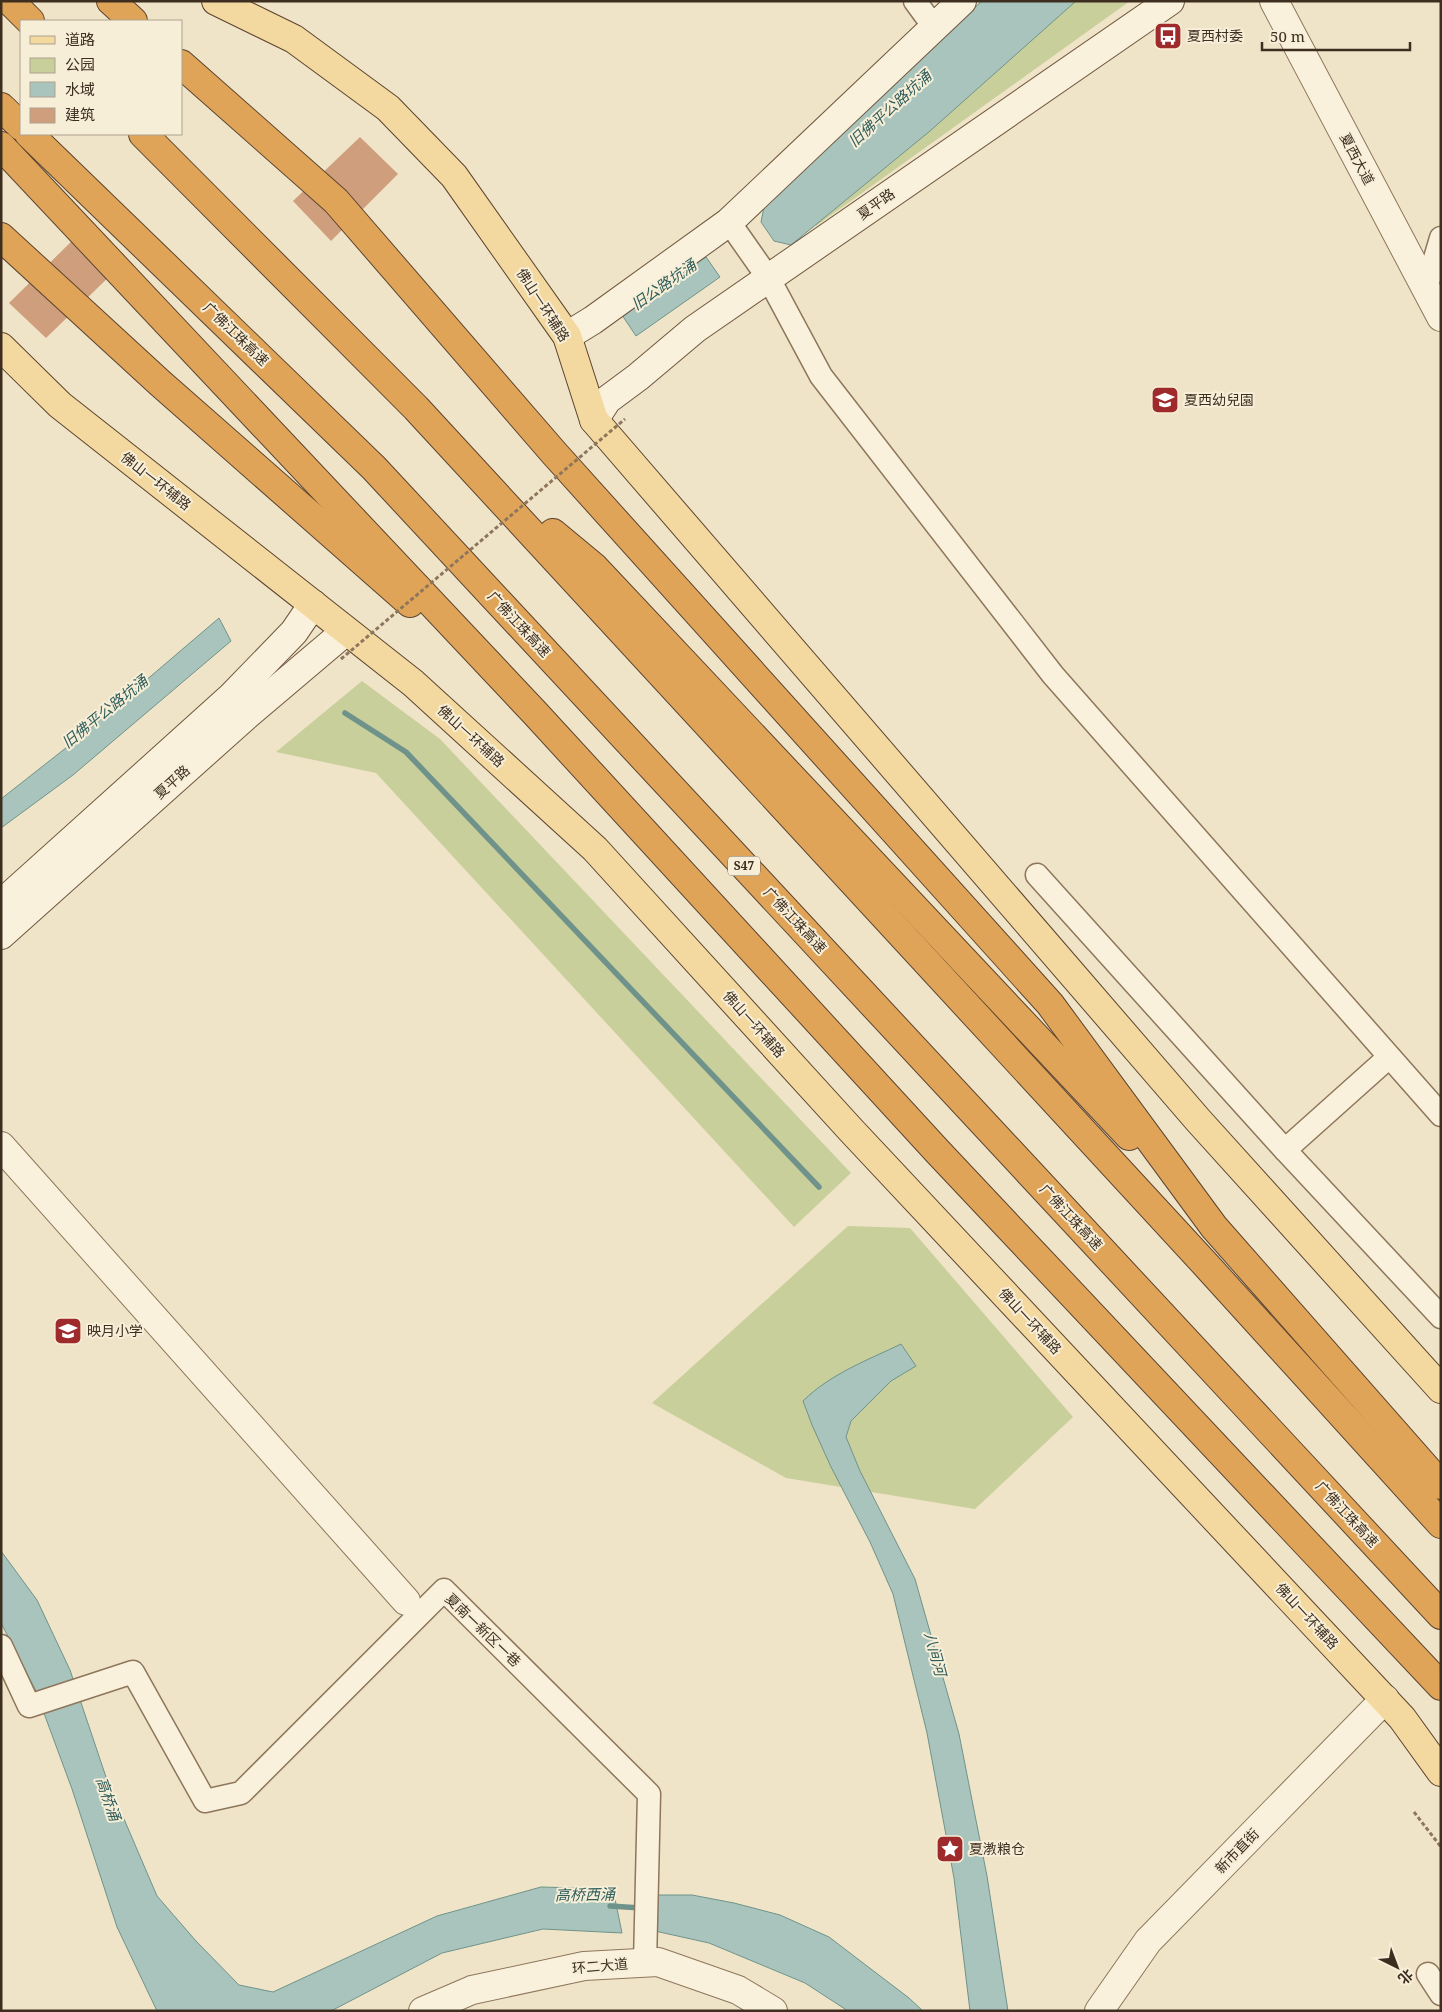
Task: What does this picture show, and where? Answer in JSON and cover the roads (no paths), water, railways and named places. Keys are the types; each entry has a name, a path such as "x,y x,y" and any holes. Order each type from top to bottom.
{"highway":[{"path":"10,1 29,20"},
{"path":"111,1 132,20"},
{"path":"182,65 336,201 554,453 1050,1004 1214,1227"},
{"path":"1,107 20,125"},
{"name":"广佛江珠高速","path":"30,135 374,468 1441,1615"},
{"path":"144,135 416,408 471,466 1208,1266 1441,1524"},
{"path":"1,146 535,713 932,1145 1441,1686"},
{"path":"1,237 160,384 535,713"},
{"path":"471,466 594,567 1214,1227 1441,1485"}],"main road":[{"name":"佛山一环辅路","path":"216,1 294,39 388,108 454,176 566,336 594,420 1198,1120 1441,1389"},
{"path":"566,336 593,320 729,222 962,1"},
{"name":"夏平路","path":"594,420 607,400 638,378 695,329 1170,1"},
{"name":"夏西大道","path":"1274,1 1441,317"},
{"name":"佛山一环辅路","path":"1,346 60,405 412,683 595,849 850,1129 1385,1699 1402,1718 1441,1772"},
{"name":"夏平路","path":"1,904 231,697 294,632 313,604"},
{"name":"夏平路","path":"1,935 248,714 346,631"},
{"path":"1,1146 406,1601"},
{"name":"新市直街","path":"1099,2011 1148,1941 1385,1699"},
{"name":"环二大道","path":"423,2011 472,1990 584,1966 658,1962 738,1990 773,2011"}],"street":[{"path":"915,1 934,27"},
{"path":"729,222 769,279 822,376 1053,675 1441,1115"},
{"path":"1426,289 1441,238"},
{"path":"1037,875 1285,1150 1441,1317"},
{"path":"1285,1150 1389,1057"},
{"name":"夏南一新区一巷","path":"1,1646 29,1706 133,1672 206,1800 241,1793 444,1590 649,1794 645,1963"},
{"path":"1428,1974 1441,1994"}],"water":[{"name":"旧佛平公路坑涌","path":"982,1 1076,1 930,131 791,245 774,241 761,222 766,197"},
{"path":"706,257 720,277 636,336 622,315"},
{"path":"219,618 231,641 73,775 1,828 1,799 76,740"},
{"name":"八间河","path":"901,1344 916,1366 891,1381 851,1421 846,1437 860,1471 915,1579 959,1734 987,1876 1008,2011 970,2011 954,1878 927,1733 893,1594 870,1542 831,1467 803,1401 837,1375"},
{"name":"高桥涌","path":"1,1551 37,1600 70,1670 106,1777 157,1896 196,1941 239,1985 273,1992 437,1916 541,1887 613,1889 622,1933 543,1929 442,1953 331,2011 157,2011 117,1927 72,1789 35,1689 1,1623"},
{"path":"653,1895 692,1895 734,1903 780,1915 829,1937 909,1998 923,2011 848,2011 805,1983 709,1943 655,1931"}],"waterway":[{"path":"345,713 406,752 819,1187"},
{"name":"高桥西涌","path":"610,1906 641,1908"}],"place":[{"name":"夏西村委","path":"1168,36"},
{"name":"夏西幼兒園","path":"1165,400"},
{"name":"映月小学","path":"68,1331"},
{"name":"夏漖粮仓","path":"950,1849"}],"water label":[{"name":"旧公路坑涌","path":"664,285"}]}
